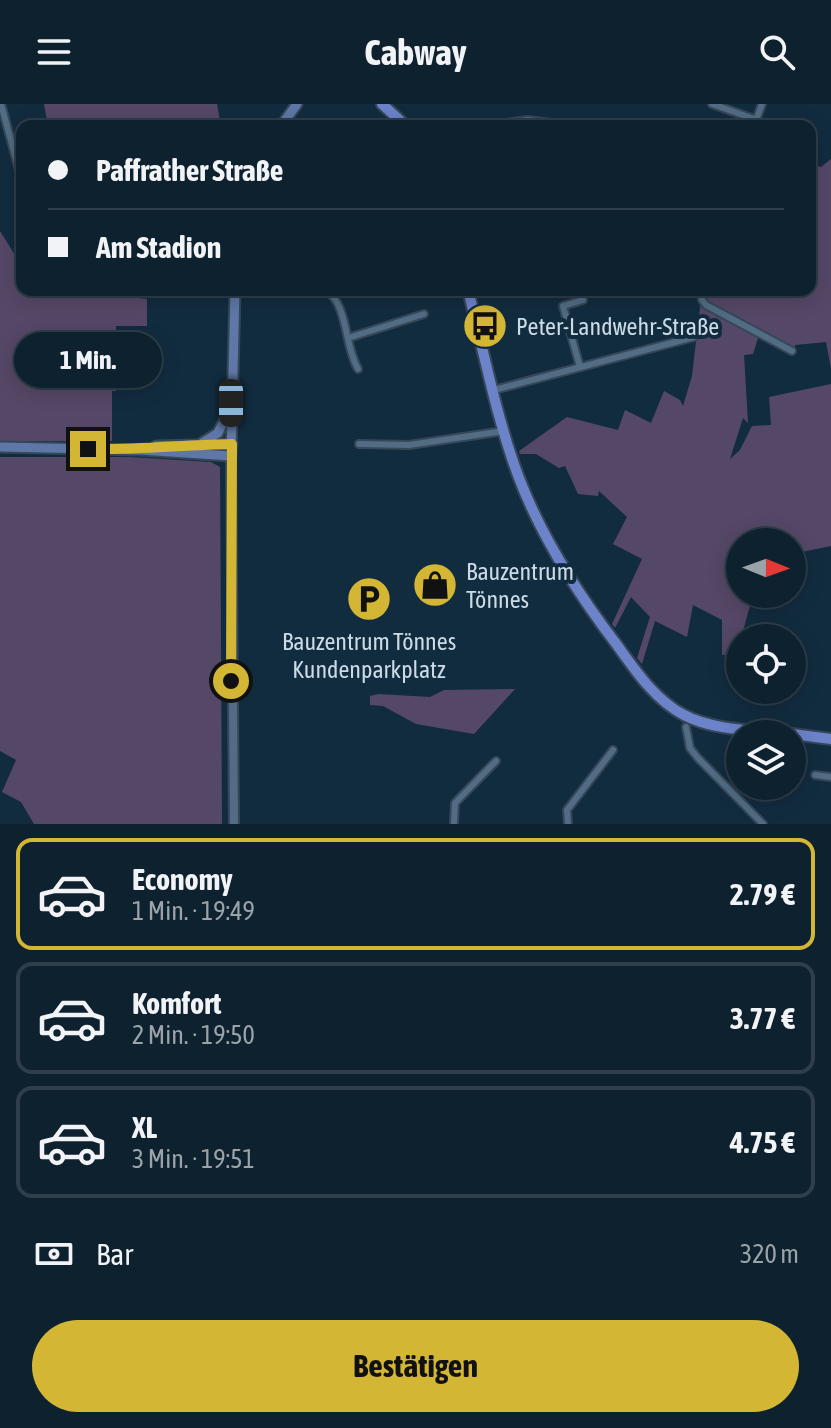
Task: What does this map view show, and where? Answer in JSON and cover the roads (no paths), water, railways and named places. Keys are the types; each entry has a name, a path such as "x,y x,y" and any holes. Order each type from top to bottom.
{"main road":[{"path":"382,104 399,120"},
{"path":"0,447 141,450 231,456 235,296"},
{"path":"470,296 519,478 560,562 593,614 656,694 671,707 695,719 726,724"},
{"path":"196,445 218,433 231,403"},
{"path":"141,450 159,445 232,444"},
{"path":"806,736 831,739"}],"street":[{"path":"1,104 16,159"},
{"path":"712,104 749,120"},
{"path":"333,296 341,311 358,369"},
{"path":"702,296 706,305 792,351"},
{"path":"580,367 563,306 583,300"},
{"path":"348,338 424,314"},
{"path":"494,390 694,337"},
{"path":"359,444 409,445 504,431"},
{"path":"231,456 234,824"},
{"path":"686,727 690,748 697,757 763,824"},
{"path":"568,824 567,810 613,750"},
{"path":"445,824 456,823 455,803 496,761"},
{"path":"815,775 831,777"}],"place":[{"name":"Peter-Landwehr-Straße","path":"485,326"},
{"name":"Bauzentrum Tönnes","path":"435,585"},
{"name":"Bauzentrum Tönnes Kundenparkplatz","path":"369,599"}]}
